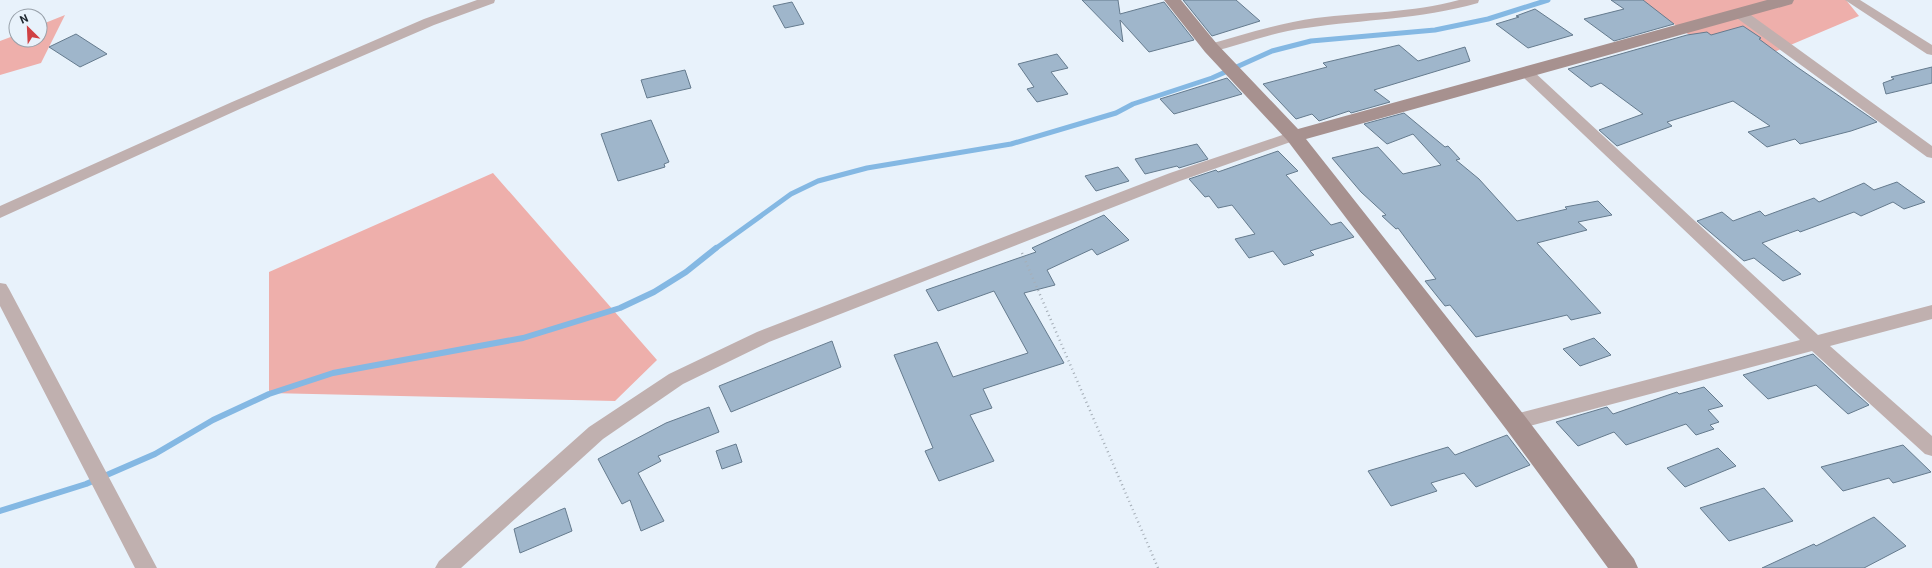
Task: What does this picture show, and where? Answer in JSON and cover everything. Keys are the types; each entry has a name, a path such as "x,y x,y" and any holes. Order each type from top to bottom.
{"street":[{"path":"0,212 237,104 430,22 489,0"},
{"path":"1172,0 1211,48 1294,136 1515,422 1624,568"},
{"path":"1211,48 1285,27 1317,22 1405,14 1452,7 1473,0"},
{"path":"446,568 596,433 676,379 763,337 1175,177 1294,136 1786,0"},
{"path":"1851,0 1932,51"},
{"path":"1739,13 1932,153"},
{"path":"1527,72 1815,343 1932,448"},
{"path":"0,289 146,568"},
{"path":"1515,422 1932,312"}],"path":[{"path":"1016,240 1158,568"}],"shaded area":[{"path":"1640,0 1846,0 1859,16 1736,68"},
{"path":"65,15 41,63 0,75 0,41 8,38 8,48 48,48 48,22"},
{"path":"493,173 657,360 615,401 269,393 269,272"}],"building":[{"path":"1082,0 1118,0 1120,14 1164,2 1194,40 1149,52 1120,20 1123,42"},
{"path":"1183,0 1236,0 1260,21 1212,36"},
{"path":"1611,0 1643,0 1674,24 1614,41 1584,19 1624,9"},
{"path":"792,2 804,24 785,28 773,6"},
{"path":"1535,9 1573,35 1528,48 1496,24 1519,17 1516,16"},
{"path":"1743,26 1761,38 1759,39 1797,67 1877,122 1851,131 1800,144 1795,139 1767,147 1748,132 1770,126 1733,101 1667,122 1672,126 1617,146 1599,130 1643,114 1601,83 1591,87 1568,69 1687,35 1707,32 1711,35"},
{"path":"76,34 107,54 80,67 49,47"},
{"path":"1399,45 1418,61 1465,47 1470,61 1374,90 1390,102 1351,113 1349,111 1319,121 1312,114 1296,119 1263,84 1327,67 1323,63"},
{"path":"1057,54 1068,68 1051,72 1068,94 1037,102 1027,89 1034,87 1018,64"},
{"path":"1932,67 1932,83 1886,94 1883,83 1894,79 1891,77"},
{"path":"685,70 691,88 647,98 641,80"},
{"path":"1227,78 1242,94 1174,114 1160,99"},
{"path":"1404,113 1445,147 1448,146 1460,159 1456,160 1479,179 1517,221 1567,209 1565,207 1598,201 1612,215 1578,222 1587,230 1537,243 1601,313 1571,320 1567,315 1476,337 1450,305 1445,306 1425,281 1436,279 1398,228 1396,229 1382,216 1386,215 1361,192 1332,158 1378,147 1403,174 1441,165 1413,134 1387,144 1364,124"},
{"path":"651,120 669,162 664,164 665,167 618,181 601,134"},
{"path":"1197,144 1208,159 1179,168 1177,166 1145,174 1135,159"},
{"path":"1278,151 1298,171 1286,175 1331,225 1341,222 1354,237 1310,251 1314,255 1284,265 1273,251 1249,258 1235,239 1255,234 1232,205 1218,208 1209,196 1205,197 1189,179 1216,170 1218,172"},
{"path":"1118,167 1129,181 1096,191 1085,176"},
{"path":"1897,182 1925,202 1904,209 1893,202 1861,216 1854,212 1800,232 1798,230 1762,243 1801,274 1783,281 1754,258 1744,261 1697,221 1722,212 1733,221 1760,211 1765,216 1814,198 1819,202 1864,183 1874,190"},
{"path":"1104,215 1129,240 1097,255 1092,249 1047,270 1055,285 1024,293 1064,363 983,389 992,408 970,415 994,461 939,481 925,451 933,448 894,355 937,342 953,377 1028,353 994,291 938,311 926,290 1036,252 1032,248"},
{"path":"1594,338 1611,355 1580,366 1563,349"},
{"path":"832,341 841,367 731,412 719,386"},
{"path":"1813,354 1869,405 1848,414 1816,385 1768,399 1743,375"},
{"path":"1704,387 1723,406 1708,410 1719,422 1710,425 1714,429 1696,435 1686,424 1626,445 1614,432 1578,446 1556,422 1607,407 1613,414 1677,392 1679,394"},
{"path":"709,407 719,432 658,456 661,461 638,473 664,521 641,531 630,500 622,504 598,459 666,423"},
{"path":"1507,435 1530,465 1476,487 1464,473 1431,483 1437,491 1391,506 1368,471 1448,447 1455,455"},
{"path":"736,444 742,462 722,469 716,451"},
{"path":"1903,445 1931,472 1893,483 1889,478 1843,491 1821,467"},
{"path":"1718,448 1736,466 1685,487 1667,468"},
{"path":"1764,488 1793,521 1729,541 1700,508"},
{"path":"565,508 572,531 520,553 514,529"},
{"path":"1874,517 1906,546 1864,568 1762,568 1814,544 1816,546"}],"waterway":[{"path":"715,249 791,194 818,181 867,168 1011,144 1116,113 1133,104 1212,78 1272,51 1311,41 1435,30 1488,19 1548,0"},
{"path":"0,511 86,484 155,454 213,420 269,394 333,373 523,338 620,308 654,292 686,272 716,248"}]}
